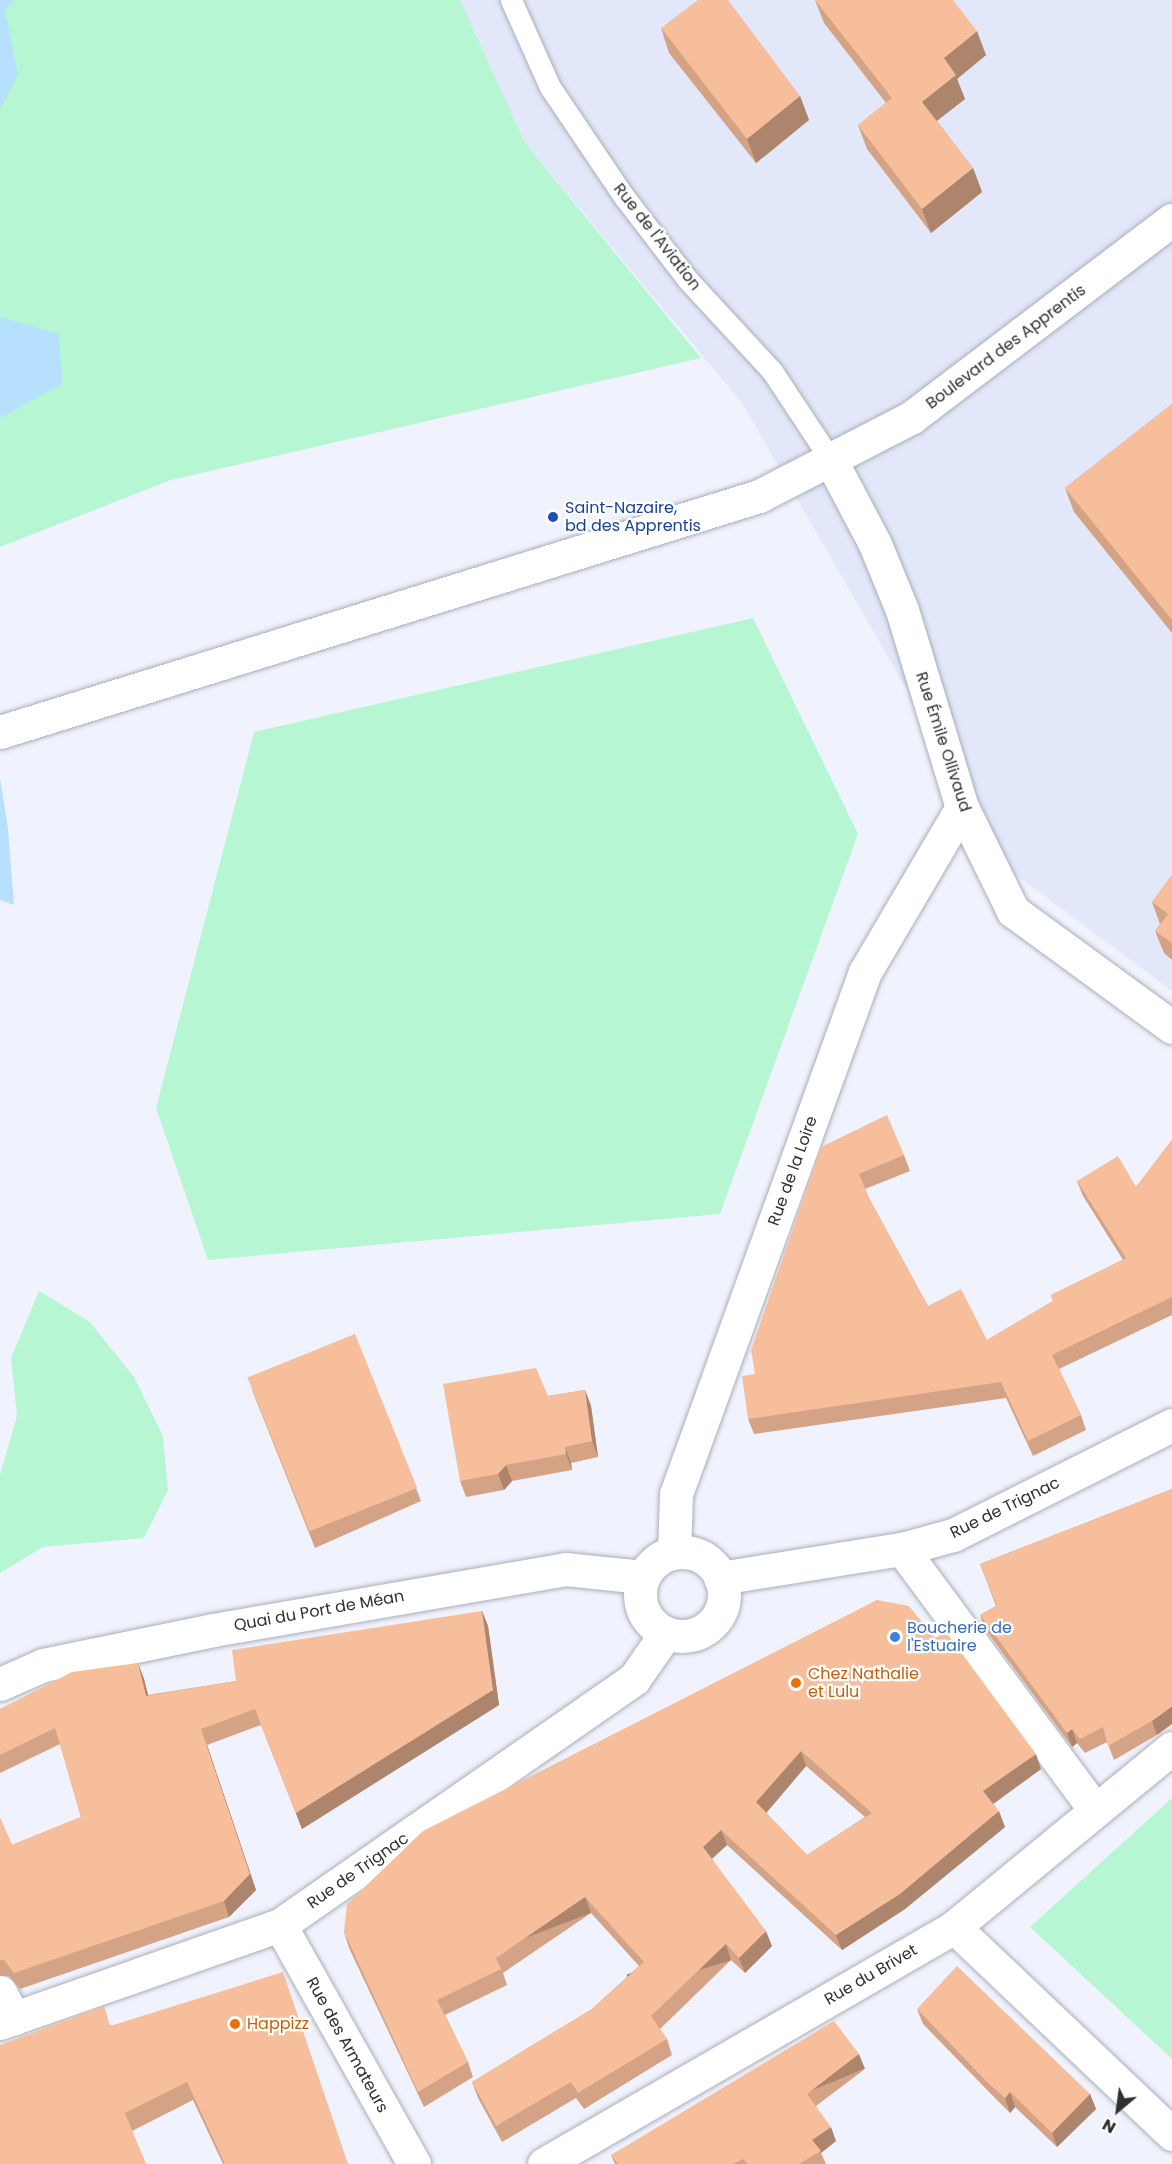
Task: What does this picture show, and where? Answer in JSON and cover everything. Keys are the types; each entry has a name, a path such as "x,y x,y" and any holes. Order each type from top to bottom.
{"street":[{"name":"Boulevard des Apprentis","path":"0,732 74,707 759,496 829,457 912,417 1172,220"},
{"name":"Rue Émile Ollivaud","path":"829,457 876,544 902,610 962,807 1013,911 1172,1027"},
{"name":"Rue de la Loire","path":"674,1552 676,1494 865,972 962,807"},
{"name":"Rue de Trignac","path":"720,1578 902,1550 953,1535 1172,1425"},
{"path":"902,1550 1095,1810"},
{"path":"674,1552 702,1557 720,1578 722,1605 706,1629 680,1636 666,1633 645,1615 640,1590 643,1577 656,1561 674,1552"},
{"name":"Quai du Port de Méan","path":"0,1684 43,1665 213,1630 553,1571 643,1577"},
{"name":"Rue de Trignac","path":"5,2011 280,1925 634,1679 666,1633"},
{"name":"Rue du Brivet","path":"544,2164 954,1927 1172,1748"},
{"name":"Rue des Armateurs","path":"280,1925 414,2164"},
{"path":"954,1927 1172,2134"}],"lane":[{"name":"Rue de l'Aviation","path":"511,0 550,87 625,198 688,280 772,371 829,457"}],"shaded area":[{"path":"460,0 1172,0 1172,991 1011,871 742,403 525,143"}],"green space":[{"path":"0,0 460,0 525,143 701,358 171,480 0,547"},
{"path":"753,618 858,834 720,1214 208,1260 156,1108 254,732"},
{"path":"39,1291 90,1322 134,1377 163,1436 168,1490 144,1538 43,1547 0,1573 0,1475 17,1416 11,1358"},
{"path":"1172,1798 1172,2059 1030,1927"}],"water":[{"path":"0,0 14,0 5,10 18,76 0,109"},
{"path":"0,317 59,334 62,384 0,418"},
{"path":"0,778 8,829 14,905 0,900"}],"building":[{"path":"698,0 728,0 800,96 747,139 661,28"},
{"path":"815,0 953,0 977,31 944,58 956,75 922,102 973,168 922,209 858,125 892,98"},
{"path":"1172,404 1172,620 1065,488"},
{"path":"1172,875 1172,943 1155,931 1168,914 1152,902"},
{"path":"887,1115 904,1155 859,1174 870,1200 928,1306 961,1289 987,1340 1053,1301 1051,1295 1126,1258 1077,1181 1118,1156 1136,1187 1172,1140 1172,1297 1052,1355 1081,1415 1028,1441 1001,1382 748,1419 742,1376 755,1374 751,1350 821,1147"},
{"path":"355,1334 417,1488 310,1531 247,1377"},
{"path":"536,1368 548,1396 585,1390 592,1441 565,1447 566,1454 506,1465 498,1474 460,1481 443,1384"},
{"path":"1172,1489 1172,1706 1152,1721 1108,1746 1103,1727 1080,1739 1072,1729 1067,1733 980,1615 997,1606 980,1564"},
{"path":"877,1600 909,1606 935,1638 946,1632 1036,1754 983,1791 999,1811 900,1894 836,1935 721,1830 703,1847 766,1931 739,1958 726,1944 651,2016 667,2039 578,2093 571,2082 496,2126 472,2082 592,2009 644,1962 585,1897 496,1958 501,1969 437,2000 468,2062 418,2092 344,1932 347,1904 423,1831","holes":["801,1751 872,1813 807,1855 756,1802"]},
{"path":"482,1611 493,1690 296,1813 255,1709 201,1729 250,1874 224,1901 14,1973 4,1960 0,1960 0,1818 12,1845 81,1817 55,1728 0,1755 0,1709 72,1672 138,1663 146,1696 236,1681 232,1650"},
{"path":"957,1966 1090,2094 1052,2133 1010,2092 1005,2098 987,2082 917,2009"},
{"path":"283,1972 348,2164 225,2164 187,2082 125,2113 146,2164 0,2164 0,2045 104,2006 110,2026"},
{"path":"834,2021 859,2054 807,2094 831,2127 812,2140 821,2151 799,2164 748,2164 743,2159 733,2164 618,2164 611,2155"}],"place":[{"name":"Saint-Nazaire, bd des Apprentis","path":"553,517"},
{"name":"Boucherie de l'Estuaire","path":"895,1637"},
{"name":"Chez Nathalie et Lulu","path":"796,1683"},
{"name":"Happizz","path":"235,2024"}]}
